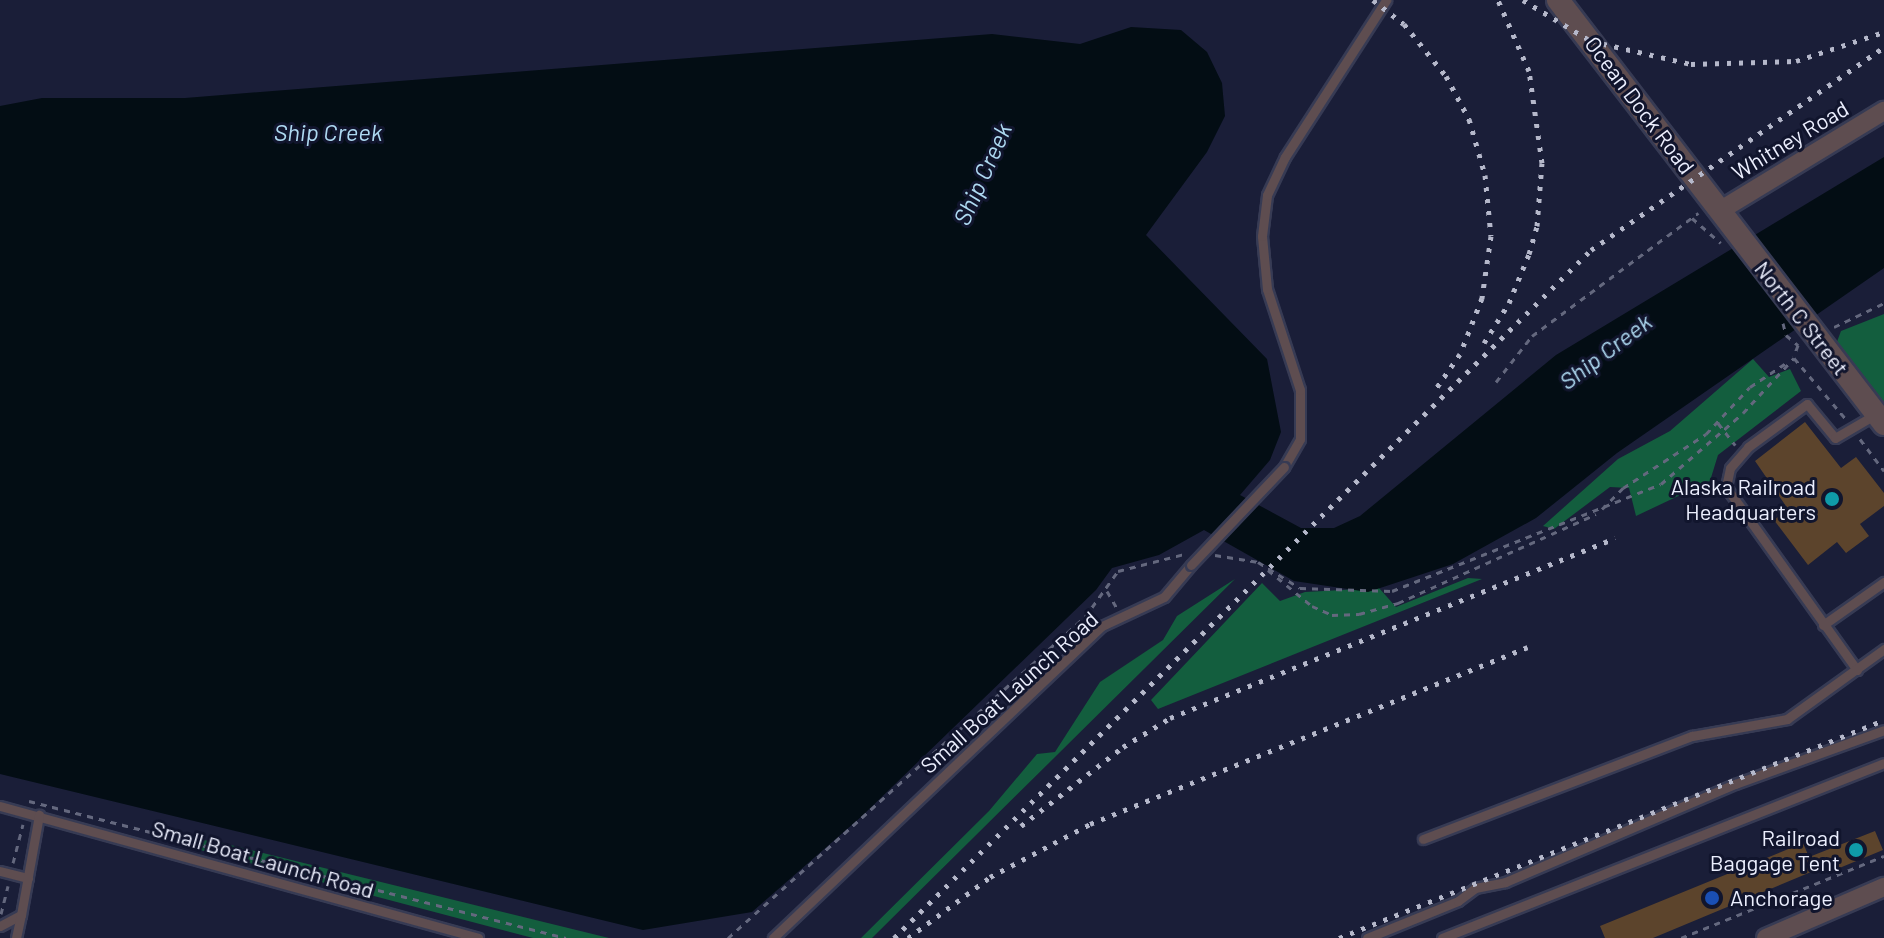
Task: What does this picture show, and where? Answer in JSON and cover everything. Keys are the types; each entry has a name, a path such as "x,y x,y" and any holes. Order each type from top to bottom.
{"street":[{"name":"Ocean Dock Road","path":"1558,0 1727,228"},
{"name":"Whitney Road","path":"1727,228 1884,111"},
{"name":"North C Street","path":"1727,228 1880,419"},
{"path":"1766,938 1884,887"}],"lane":[{"name":"Small Boat Launch Road","path":"773,938 1102,626 1164,597 1284,467 1300,439 1300,390 1267,289 1262,236 1267,195 1285,157 1386,0"},
{"path":"1857,670 1726,487 1730,468 1742,454 1807,404 1835,438 1880,419"},
{"path":"1823,625 1884,582"},
{"path":"1423,839 1692,736 1787,719 1884,649"},
{"path":"1367,938 1458,901 1475,888 1505,882 1735,784 1884,730"},
{"path":"1442,938 1884,763"},
{"name":"Small Boat Launch Road","path":"0,806 478,938"},
{"path":"16,938 39,815"},
{"path":"0,871 28,878"},
{"path":"0,926 21,915"}],"path":[{"path":"1496,382 1532,336 1701,210 1719,232 1727,228"},
{"path":"1692,218 1727,228"},
{"path":"1203,555 1258,562 1300,588 1392,591 1661,484 1723,430 1794,358 1798,345 1813,333 1884,303"},
{"path":"1794,358 1803,362 1884,471"},
{"path":"1258,562 1312,606 1332,615 1359,614 1398,603 1530,542 1578,527 1623,488 1718,423 1750,387 1794,358"},
{"path":"1718,423 1742,454"},
{"path":"728,938 1085,617 1107,591 1118,571 1172,553 1188,554"},
{"path":"1107,591 1122,616"},
{"path":"1681,938 1884,856"},
{"path":"1744,901 1749,911"}],"green space":[{"path":"1884,314 1884,409 1835,347 1841,331"},
{"path":"1753,359 1769,377 1790,369 1801,391 1718,455 1710,481 1636,516 1629,488 1610,487 1554,529 1543,526 1618,459 1670,431"},
{"path":"1468,578 1482,579 1158,709 1151,700 1262,583 1280,601 1305,592 1379,588 1396,607"},
{"path":"1235,579 872,938 861,938 989,811 1037,754 1055,752 1100,682 1163,640 1177,616"},
{"path":"187,838 218,842 609,938 533,938 181,845"}],"water":[{"name":"Ship Creek","path":"1131,27 1181,30 1207,52 1222,83 1225,116 1207,152 1146,235 1267,359 1281,432 1270,460 1240,495 1301,528 1334,528 1360,516 1556,355 1884,157 1884,268 1617,453 1536,518 1453,564 1368,592 1294,581 1204,530 1159,555 1112,568 1096,590 862,816 752,912 643,930 0,774 0,106 42,98 185,98 992,34 1080,44"}],"building":[{"name":"Alaska Railroad Headquarters","path":"1805,422 1841,468 1856,457 1884,493 1884,506 1860,524 1869,536 1846,553 1837,542 1808,565 1774,520 1788,509 1755,461"},
{"path":"1875,831 1883,850 1837,869 1835,862 1653,938 1605,938 1600,926 1803,843 1809,857"}],"railway":[{"path":"1373,0 1404,24 1446,76 1469,119 1485,175 1491,236 1482,298 1460,354 1435,390"},
{"path":"1484,343 1509,303 1529,254 1537,226 1542,163 1529,71 1498,0"},
{"path":"1523,0 1591,41 1691,64 1796,61 1884,32"},
{"path":"894,938 1591,250 1884,47"},
{"path":"1021,826 1123,747 1170,718 1615,538"},
{"path":"908,938 990,877 1090,824 1528,647"},
{"path":"1339,938 1884,720"}],"place":[{"name":"Alaska Railroad Headquarters","path":"1832,499"},
{"name":"Railroad Baggage Tent","path":"1856,850"},
{"name":"Anchorage","path":"1712,898"}]}
